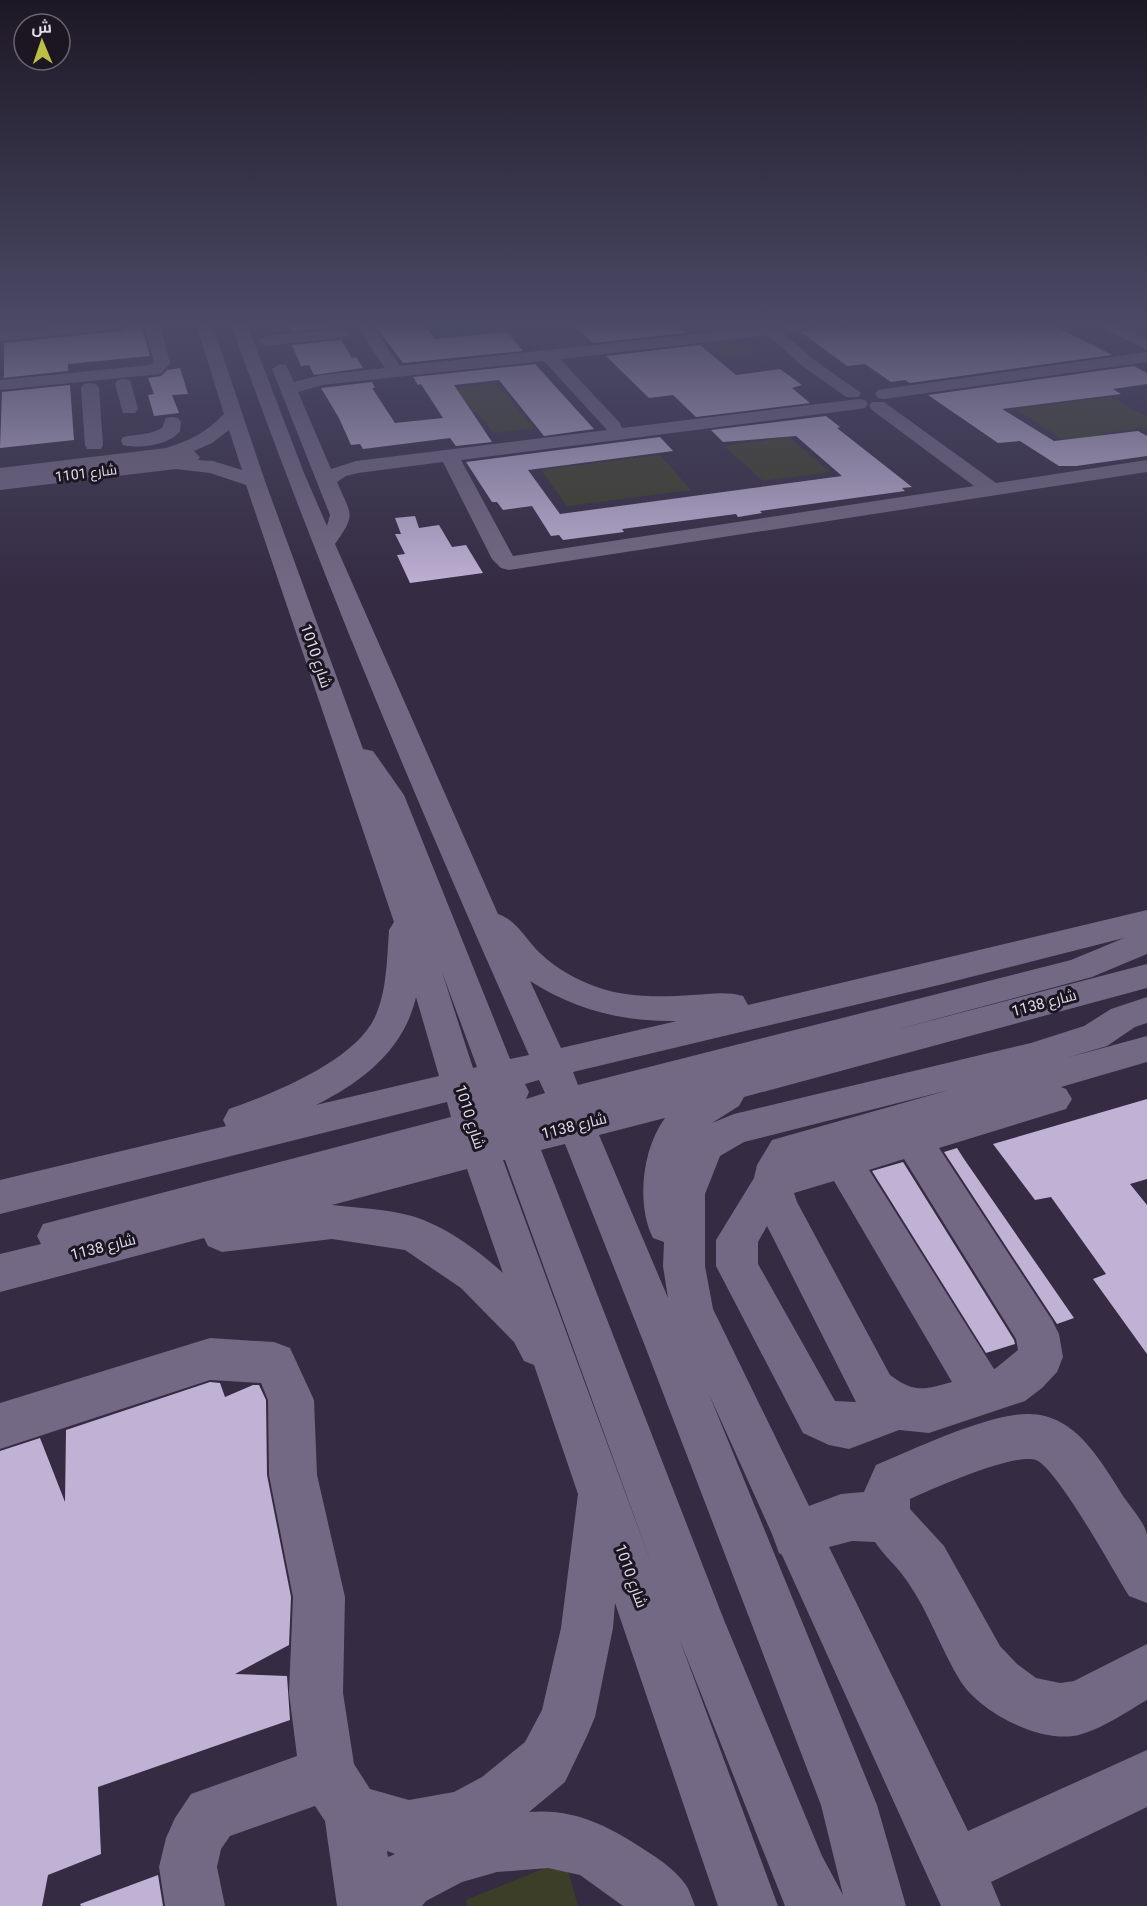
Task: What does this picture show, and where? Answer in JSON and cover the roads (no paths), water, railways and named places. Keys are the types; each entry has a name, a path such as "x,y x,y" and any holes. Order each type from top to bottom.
{"street":[{"path":"92,413 94,445"},
{"path":"130,413 136,440"},
{"name":"شارع 1010","path":"232,413 406,910 512,1113 667,1346 849,1804 876,1906"},
{"path":"267,413 275,420"},
{"path":"272,413 294,473 477,903 551,1064"},
{"path":"299,413 340,515 339,524 325,543"},
{"path":"601,413 614,427"},
{"path":"327,480 339,472 365,462 724,413"},
{"path":"316,454 365,462 449,455 739,413"},
{"path":"890,413 892,418 991,489"},
{"name":"شارع 1101","path":"0,484 172,458 218,432 233,416"},
{"path":"0,456 164,435 171,431 172,422"},
{"path":"449,455 503,559 509,563 1147,466"},
{"name":"شارع 1101","path":"0,474 172,458 213,467 255,481"},
{"path":"342,729 390,795 512,1113 698,1620 801,1877 818,1906"},
{"path":"477,903 540,971 573,992 624,1008 663,1011 750,1004 943,972"},
{"path":"0,1196 255,1115 297,1099 353,1065 383,1034 392,1018 402,969 406,910"},
{"path":"512,1113 551,1064 943,972 1147,921"},
{"path":"0,1251 512,1113 1080,969 1147,941"},
{"name":"شارع 1138","path":"0,1196 512,1113 756,1080 1147,976"},
{"path":"1147,1010 1123,1018 1094,1037 1071,1042 1036,1055 734,1129 706,1145 695,1166 685,1194 684,1266 692,1310 963,1888 988,1852 1147,1778"},
{"path":"667,1346 669,1255 665,1167 674,1134 688,1121 756,1080 808,1082 977,1038 1071,1042"},
{"path":"913,1141 1037,1334 1041,1357 1009,1386 929,1411 897,1408 852,1426 833,1427 819,1417 737,1266 737,1240 772,1184 778,1159 786,1151 1147,1049"},
{"path":"772,1184 1147,1070"},
{"name":"شارع 1010","path":"512,1113 566,1394 748,1906"},
{"name":"شارع 1138","path":"0,1273 106,1246 512,1113"},
{"path":"843,1162 984,1394"},
{"path":"772,1184 778,1210 874,1390 897,1408"},
{"path":"106,1246 332,1222 410,1233 429,1242 476,1275 529,1328 566,1394"},
{"path":"0,1426 210,1359 274,1363 291,1400 293,1475 319,1597 316,1693 367,1906"},
{"path":"796,1536 877,1506 1013,1437 1037,1437 1063,1451 1074,1463 1147,1578"},
{"path":"195,1906 188,1866 195,1838 211,1814 339,1793 409,1829 461,1819 502,1797 545,1762 568,1717 571,1706 586,1628 601,1491"},
{"path":"877,1506 926,1564 981,1665 998,1683 1017,1696 1038,1706 1060,1710 1080,1708 1147,1671"},
{"path":"385,1906 405,1880 452,1855 497,1843 548,1839 592,1849 641,1882 665,1906"}]}
